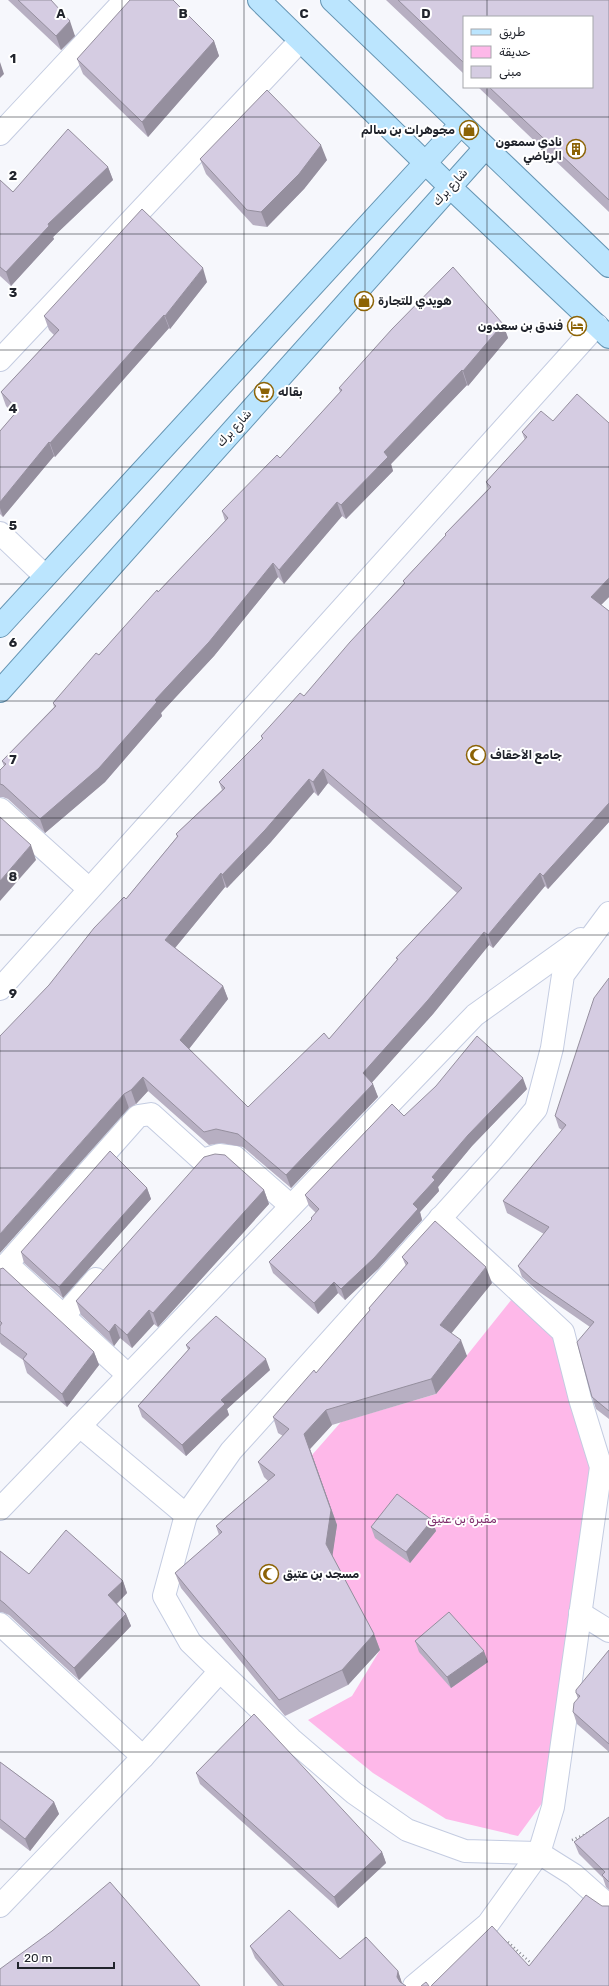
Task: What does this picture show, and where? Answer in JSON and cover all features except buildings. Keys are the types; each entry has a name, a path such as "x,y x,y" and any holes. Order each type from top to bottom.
{"main road":[{"path":"259,0 450,187 603,331"},
{"path":"332,0 609,266"},
{"path":"0,626 461,124"},
{"name":"شارع برك","path":"0,691 485,148"}],"street":[{"path":"0,134 125,0"},
{"path":"0,360 300,41"},
{"path":"0,988 89,889 603,331"},
{"path":"0,533 45,576"},
{"path":"0,809 89,889"},
{"path":"609,913 595,929 563,975 552,1048 536,1109 231,1451 186,1515 164,1596 190,1642 220,1671 291,1739 349,1788 407,1830 465,1851 539,1853 574,1875 609,1906"},
{"path":"0,1509 475,1015 595,929"},
{"path":"128,1375 65,1314 4,1268 138,1116 151,1114 202,1160"},
{"path":"187,1178 202,1160 219,1155 235,1157 291,1206"},
{"path":"414,1986 488,1924 539,1853 553,1807 601,1467 580,1399 563,1332 440,1218"},
{"path":"65,1314 107,1267"},
{"path":"80,1426 186,1515"},
{"path":"580,1613 609,1631"},
{"path":"0,1624 143,1757"},
{"path":"0,1906 143,1757 220,1671"}],"path":[{"path":"488,1924 534,1965"}],"green space":[{"name":"مقبرة بن عتيق","path":"516,1294 559,1336 593,1450 548,1795 518,1836 446,1819 373,1773 308,1720 352,1696 380,1650 332,1559 312,1455 341,1422 436,1394"}],"place":[{"name":"مجوهرات بن سالم","path":"469,130"},
{"name":"نادي سمعون الرياضي","path":"576,149"},
{"name":"هويدي للتجارة","path":"364,301"},
{"name":"فندق بن سعدون","path":"577,326"},
{"name":"بقاله","path":"264,392"},
{"name":"جامع الأحقاف","path":"476,755"},
{"name":"مسجد بن عتيق","path":"269,1574"}]}
